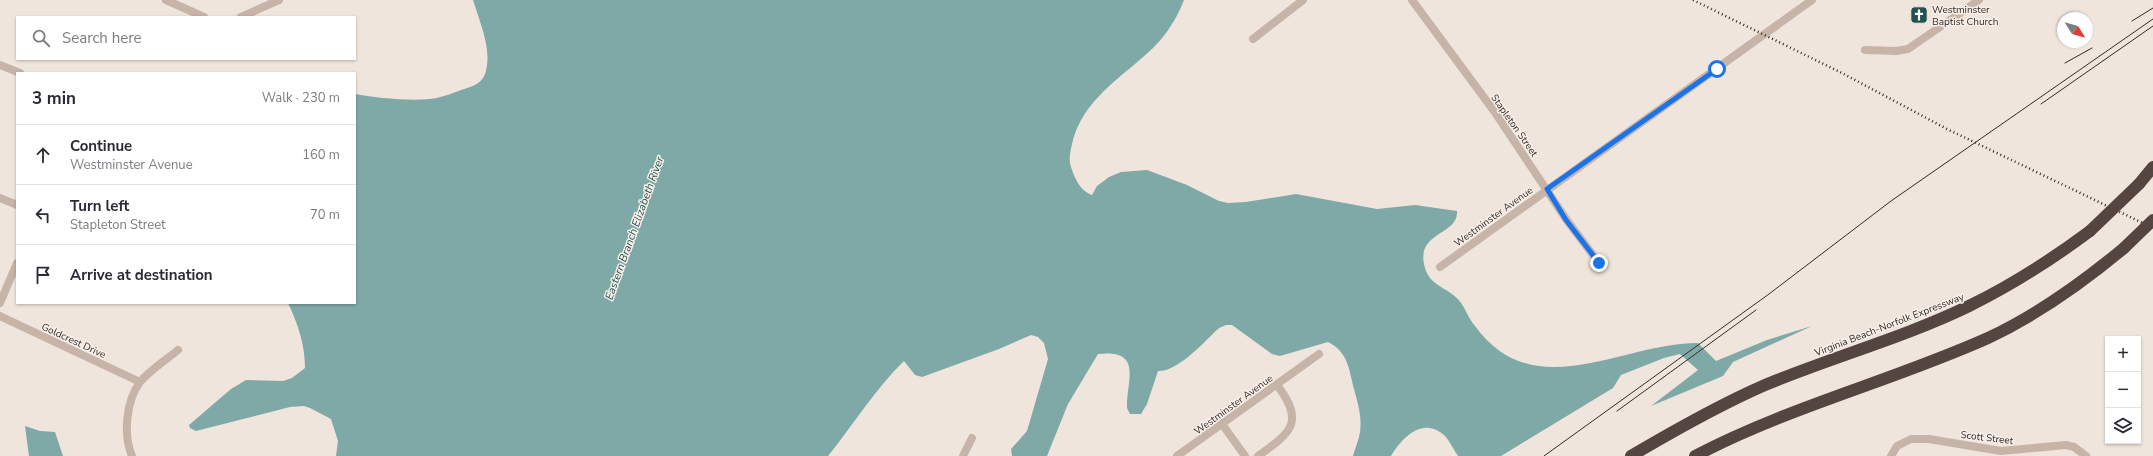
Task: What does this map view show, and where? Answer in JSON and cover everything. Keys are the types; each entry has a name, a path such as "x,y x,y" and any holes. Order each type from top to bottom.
{"highway":[{"name":"Virginia Beach-Norfolk Expressway","path":"1631,456 1691,421 1764,385 1968,306 2010,285 2051,260 2090,231 2139,184 2153,168"},
{"path":"1695,456 1775,420 1987,338 2056,300 2124,248 2153,220"}],"street":[{"path":"166,0 202,16"},
{"path":"243,16 278,0"},
{"path":"1253,39 1303,0"},
{"name":"Stapleton Street","path":"1412,0 1494,111 1547,189 1566,220 1599,263"},
{"name":"Westminster Avenue","path":"1440,267 1812,0"},
{"path":"1865,50 1896,51 1908,49 1979,0"},
{"path":"0,65 18,72"},
{"path":"0,198 16,205"},
{"path":"0,303 16,265"},
{"name":"Goldcrest Drive","path":"0,316 140,382"},
{"path":"132,456 127,427 130,404 140,382 178,350"},
{"name":"Westminster Avenue","path":"1177,456 1319,354"},
{"path":"1258,456 1283,439 1290,426 1290,409 1284,394 1277,385"},
{"path":"1222,424 1245,456"},
{"path":"963,456 972,438"},
{"name":"Scott Street","path":"1891,456 1897,446 1911,439 1929,439 1999,453 2066,445 2074,447 2086,456"}],"water":[{"name":"Eastern Branch Elizabeth River","path":"473,0 1184,0 1175,19 1163,37 1153,48 1094,101 1077,128 1071,148 1070,163 1077,182 1088,193 1092,195 1097,186 1109,177 1121,172 1147,170 1187,185 1219,201 1228,203 1246,202 1296,194 1377,209 1415,205 1457,211 1456,219 1451,225 1431,240 1426,247 1423,256 1425,268 1431,279 1457,298 1475,326 1498,350 1524,363 1551,367 1580,365 1669,346 1698,343 1716,361 1767,340 1812,326 1733,362 1723,376 1651,406 1698,370 1680,354 1664,358 1621,375 1613,388 1501,456 1458,456 1444,435 1436,430 1428,428 1420,429 1407,436 1391,456 1353,456 1359,435 1360,415 1349,368 1340,351 1328,342 1280,356 1272,354 1232,325 1226,325 1219,328 1191,355 1174,367 1158,371 1147,404 1141,414 1130,414 1127,408 1130,378 1127,362 1122,357 1112,354 1098,354 1068,404 1047,456 1012,456 1011,449 1027,431 1048,359 1044,343 1038,337 1031,335 999,349 922,377 915,375 904,361 874,395 828,456 336,456 338,441 331,419 304,406 290,407 196,431 190,428 189,425 231,389 246,380 283,381 292,378 305,368 304,351 300,335 288,304 356,304 356,94 373,97 419,100 437,98 471,87 481,81 485,74 487,65 487,47"},
{"path":"25,426 40,431 55,432 63,456 29,456"}],"tram line":[{"path":"2132,21 2153,8"},
{"path":"1544,456 1769,294 1891,201 2153,19"},
{"path":"2041,104 2153,26"},
{"path":"2065,63 2092,48"},
{"path":"1617,411 1756,310"}],"railway":[{"path":"1693,0 1840,72 1947,129 2153,228"}],"place":[{"name":"Westminster Baptist Church","path":"1919,15"}],"route":[{"path":"1599,263 1566,220 1547,189 1717,69"}]}
